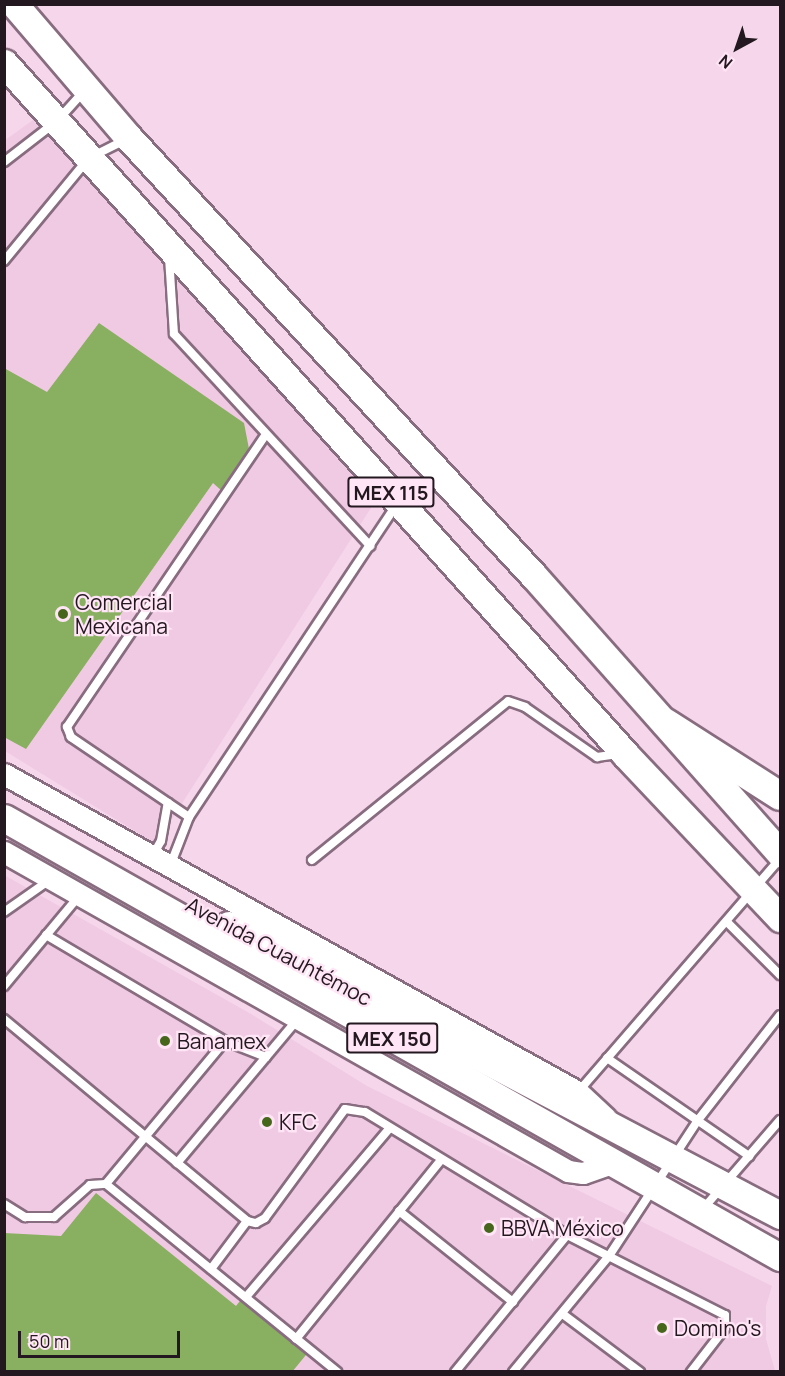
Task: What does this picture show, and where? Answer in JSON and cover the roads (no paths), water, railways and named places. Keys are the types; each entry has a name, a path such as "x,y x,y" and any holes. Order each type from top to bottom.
{"highway":[{"path":"666,723 780,796"}],"main road":[{"name":"MEX 115","path":"14,4 129,138 666,723 780,853"},
{"name":"MEX 115","path":"4,63 625,754 780,918"},
{"name":"Avenida Cuauhtémoc","path":"4,798 162,889 780,1215"},
{"name":"Avenida Cuauhtémoc","path":"4,818 780,1257"}],"street":[{"path":"4,774 165,853 578,1092 616,1130"},
{"path":"4,852 568,1171 583,1173 612,1162"}],"lane":[{"path":"4,162 57,121 86,89"},
{"path":"4,261 89,158 129,138"},
{"path":"168,246 174,334 370,546"},
{"path":"189,817 71,737 67,727 266,434"},
{"path":"165,853 399,501"},
{"path":"312,860 508,701 525,707 597,757 625,754"},
{"path":"165,853 168,803"},
{"path":"578,1092 780,859"},
{"path":"4,912 51,879"},
{"path":"4,986 80,895"},
{"path":"727,922 780,975"},
{"path":"46,935 225,1041 266,1058"},
{"path":"513,1371 564,1315 609,1256 698,1120 780,1015"},
{"path":"4,1019 248,1221 256,1222 265,1218 345,1109 365,1112 567,1235 724,1315 725,1328 691,1371"},
{"path":"177,1163 298,1019"},
{"path":"106,1184 225,1041"},
{"path":"607,1058 749,1156"},
{"path":"700,1212 725,1186 780,1120"},
{"path":"246,1297 390,1128"},
{"path":"296,1339 441,1160"},
{"path":"4,1204 25,1217 54,1217 90,1185 106,1184 337,1371"},
{"path":"399,1211 513,1302"},
{"path":"211,1269 248,1221"},
{"path":"455,1371 567,1235"},
{"path":"564,1315 640,1371"}],"place":[{"name":"Comercial Mexicana","path":"63,614"},
{"name":"Banamex","path":"165,1041"},
{"name":"KFC","path":"267,1122"},
{"name":"BBVA México","path":"489,1228"},
{"name":"Domino's","path":"662,1328"}]}
